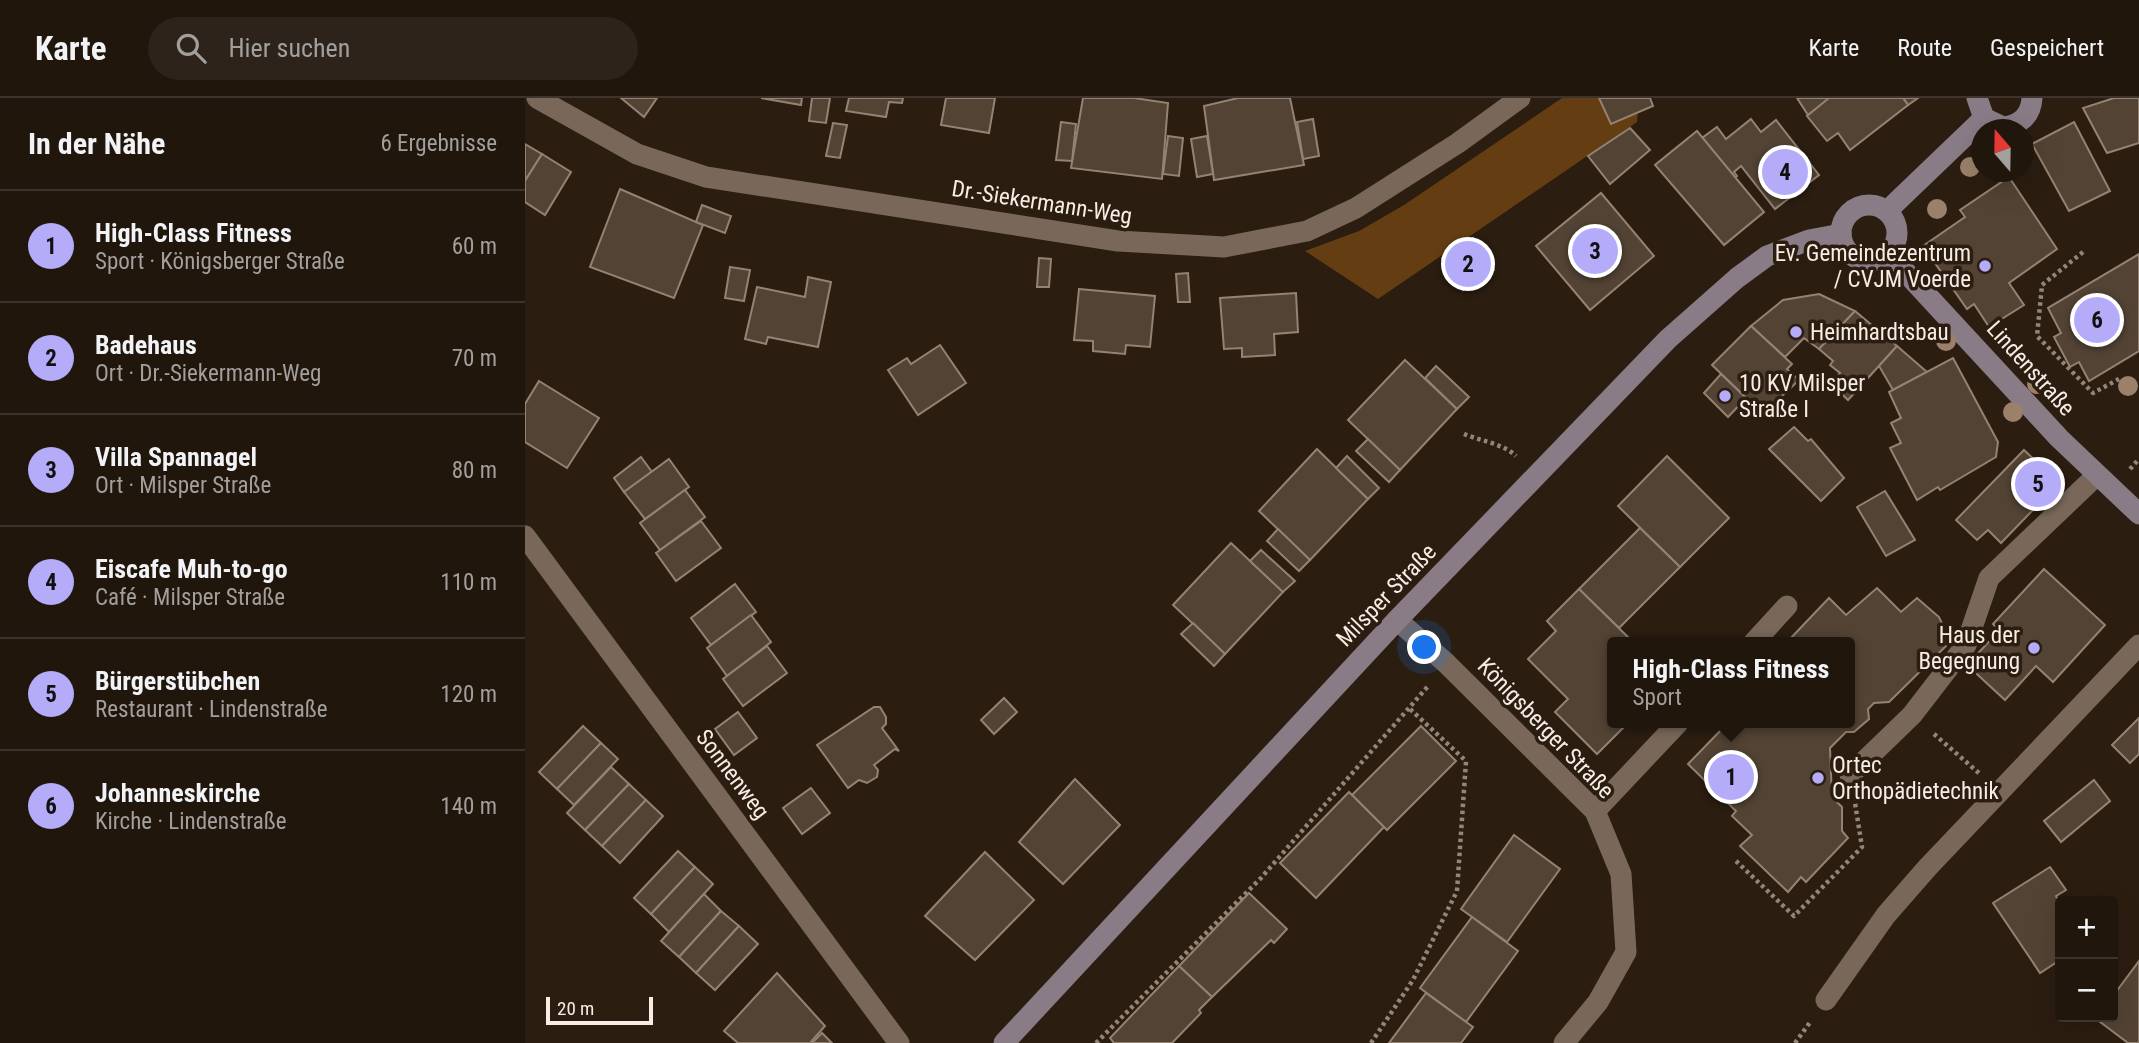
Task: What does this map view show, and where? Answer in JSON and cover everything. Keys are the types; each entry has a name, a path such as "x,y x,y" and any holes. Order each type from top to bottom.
{"street":[{"name":"Dr.-Siekermann-Weg","path":"537,98 637,154 706,177 1118,241 1224,247 1307,231 1356,208 1458,143 1520,98"},
{"path":"1887,211 1980,108 1993,124 2012,126 2028,114 2032,98"},
{"path":"1873,205 1887,211 1898,231 1894,246 1888,253 1881,258 1863,260 1848,250 1841,234 1846,218 1857,208 1873,205"},
{"name":"Milsper Straße","path":"1004,1043 1397,620 1668,339 1737,278 1767,256 1787,247 1841,234"},
{"name":"Lindenstraße","path":"1888,253 2096,475 2139,514"},
{"path":"1850,775 1912,715 1966,646 1989,578 2096,475"},
{"name":"Sonnenweg","path":"525,536 899,1043"},
{"path":"1759,637 1787,606"},
{"name":"Königsberger Straße","path":"1397,620 1446,663 1595,811 1621,874 1626,953 1598,1002 1563,1043"},
{"path":"1826,1000 1886,915 1999,791 2139,645"},
{"path":"1595,811 1673,728"}],"path":[{"path":"2083,252 2042,285 2037,336 2093,393 2119,379"},
{"path":"1464,434 1491,446 1508,448"},
{"path":"1096,1043 1261,878 1410,709 1446,663"},
{"path":"1371,1043 1413,980 1457,891 1466,761 1410,709"},
{"path":"1912,715 1999,791"},
{"path":"1736,861 1794,916 1863,848 1850,775"}],"shaded area":[{"path":"1562,98 1639,98 1637,122 1378,299 1305,251 1359,231 1404,205"}],"building":[{"path":"621,98 657,98 644,117"},
{"path":"761,98 802,98 801,105"},
{"path":"812,98 830,98 826,123 809,121"},
{"path":"849,98 903,98 902,103 889,102 886,117 846,111"},
{"path":"946,98 995,98 989,133 941,125"},
{"path":"1083,98 1134,98 1168,103 1162,179 1071,168"},
{"path":"1238,98 1290,98 1304,165 1214,180 1204,106"},
{"path":"1599,98 1650,98 1653,106 1611,124"},
{"path":"1797,98 1828,98 1829,99 1808,115"},
{"path":"1829,98 1903,98 1908,105 1850,150 1838,133 1827,141 1807,116"},
{"path":"1903,98 1918,98 1908,105"},
{"path":"2114,98 2139,98 2139,143 2107,153 2083,108"},
{"path":"1313,119 1319,156 1303,159 1297,122"},
{"path":"1751,119 1761,132 1776,120 1819,175 1775,209 1741,166 1734,172 1737,176 1734,178 1702,138 1717,127 1726,139"},
{"path":"1061,122 1076,124 1072,161 1056,160"},
{"path":"2074,122 2110,191 2069,211 2034,148 2034,143"},
{"path":"833,123 847,125 840,158 826,156"},
{"path":"1630,128 1650,150 1610,184 1588,156"},
{"path":"1697,131 1764,212 1724,245 1655,165"},
{"path":"1168,136 1183,138 1179,176 1163,174"},
{"path":"1207,136 1213,174 1197,177 1191,139"},
{"path":"525,144 542,154 525,181"},
{"path":"542,154 571,172 545,215 525,202 525,181"},
{"name":"Ev. Gemeindezentrum / CVJM Voerde","path":"2002,182 2012,182 2057,249 2009,283 2024,305 1989,327 1974,304 1967,309 1923,246 1965,217 1960,210"},
{"path":"620,189 703,225 674,298 590,267"},
{"path":"1601,193 1654,256 1590,310 1536,246"},
{"path":"702,205 731,216 725,233 696,222"},
{"path":"1473,238 1494,270 1463,290 1442,258"},
{"path":"2139,254 2139,351 2089,381 2079,362 2070,367 2054,337 2061,333 2048,308"},
{"path":"1039,258 1051,259 1049,287 1037,287"},
{"path":"730,267 750,270 744,301 725,298"},
{"path":"1188,273 1190,302 1178,302 1176,274"},
{"path":"808,277 831,282 818,347 768,337 766,344 745,339 757,287 805,297"},
{"path":"1079,289 1155,296 1150,347 1126,345 1125,354 1093,351 1093,341 1074,340"},
{"path":"1296,293 1298,332 1274,334 1275,355 1242,357 1242,348 1224,349 1220,298"},
{"name":"Heimhardtsbau","path":"1819,294 1855,311 1819,349 1804,338 1785,357 1751,326 1783,300"},
{"path":"1855,311 1897,346 1848,400 1831,384 1840,373 1830,365 1833,361 1819,349"},
{"path":"1751,326 1792,364 1787,369 1799,380 1763,414 1712,365"},
{"path":"940,345 966,383 918,415 888,370 907,358 911,364"},
{"path":"1897,346 1927,372 1893,390 1879,366"},
{"path":"1953,358 1998,442 1996,457 1940,490 1938,487 1917,500 1890,448 1901,443 1891,423 1901,418 1889,392"},
{"path":"1405,360 1457,409 1400,470 1348,420"},
{"path":"1436,366 1469,397 1457,409 1425,378"},
{"name":"10 KV Milsper Straße I","path":"1721,374 1746,398 1728,417 1704,393"},
{"path":"539,381 599,418 567,468 525,442 525,404"},
{"path":"1794,427 1808,441 1811,439 1844,478 1821,501 1769,449"},
{"path":"1368,439 1400,470 1389,482 1356,451"},
{"path":"1317,449 1368,499 1310,560 1259,511"},
{"path":"2024,450 2059,483 2001,543 1988,530 1977,540 1956,520"},
{"path":"1347,456 1379,488 1368,499 1336,468"},
{"path":"1667,456 1729,518 1680,567 1618,506"},
{"path":"641,457 652,472 624,492 614,478"},
{"path":"669,459 689,487 645,519 624,492"},
{"path":"685,490 705,517 660,550 640,523"},
{"path":"1885,491 1915,540 1886,556 1857,507"},
{"path":"701,521 721,548 676,581 656,553"},
{"path":"1640,528 1680,567 1619,628 1579,589"},
{"path":"1278,529 1310,560 1299,571 1267,541"},
{"path":"1231,543 1283,592 1225,654 1173,605"},
{"path":"1261,550 1295,581 1283,592 1250,561"},
{"name":"Haus der Begegnung","path":"2044,569 2105,625 2053,682 2036,666 2005,700 1967,665 1999,631 1993,624"},
{"path":"735,584 756,612 711,645 691,618"},
{"path":"1877,588 1901,612 1917,598 1939,617 1948,636 1948,644 1889,702 1874,703 1868,709 1869,719 1854,732 1846,732 1830,748 1832,797 1842,807 1842,831 1848,838 1806,882 1801,877 1788,892 1740,846 1752,835 1732,816 1736,811 1688,764 1723,728 1855,728 1855,637 1792,637 1829,598 1846,615"},
{"path":"1579,589 1628,637 1607,637 1607,728 1623,728 1597,754 1555,712 1568,699 1528,659 1556,631 1547,621"},
{"path":"751,615 771,642 727,676 707,648"},
{"path":"1193,623 1225,654 1214,666 1181,634"},
{"path":"767,646 787,673 743,706 723,679"},
{"path":"1004,698 1017,712 994,734 981,720"},
{"path":"874,707 880,707 886,717 886,724 882,728 899,751 895,749 874,765 878,770 877,777 867,783 859,780 848,788 817,745"},
{"path":"738,712 757,738 734,755 715,729"},
{"path":"2139,718 2139,754 2130,763 2112,745"},
{"path":"583,726 601,743 557,789 539,772"},
{"path":"1421,726 1456,761 1387,830 1352,795"},
{"path":"601,743 618,759 574,805 557,789"},
{"path":"611,767 629,784 585,830 567,813"},
{"path":"1075,779 1120,825 1063,884 1019,842"},
{"path":"2094,780 2110,801 2061,842 2044,821"},
{"path":"629,784 646,800 602,846 585,830"},
{"path":"811,788 830,813 802,834 783,808"},
{"path":"1349,792 1384,827 1316,898 1280,863"},
{"path":"646,800 663,816 620,863 602,846"},
{"path":"1514,835 1560,869 1507,942 1461,909"},
{"path":"678,851 695,867 651,914 634,898"},
{"path":"985,852 1034,900 975,960 925,916"},
{"path":"695,867 713,884 669,932 651,914"},
{"path":"2050,867 2066,890 2055,896 2055,963 2040,973 1993,903"},
{"path":"1249,893 1287,929 1274,943 1271,940 1212,997 1179,966"},
{"path":"704,894 721,911 679,957 661,941"},
{"path":"721,911 739,926 696,973 679,957"},
{"path":"1472,917 1518,951 1466,1022 1420,988"},
{"path":"739,926 758,944 715,990 696,973"},
{"path":"2139,961 2139,1043 2128,1043 2100,1022 2118,1022 2118,989"},
{"path":"1179,966 1212,997 1199,1010 1201,1013 1172,1043 1114,1043 1110,1038"},
{"path":"777,973 825,1026 810,1043 738,1043 724,1031"},
{"path":"1426,993 1473,1027 1461,1043 1389,1043"},
{"path":"822,1033 832,1043 812,1043"}],"place":[{"name":"Eiscafe Muh-to-go","path":"1785,172"},
{"name":"Villa Spannagel","path":"1595,251"},
{"name":"Badehaus","path":"1468,264"},
{"name":"Ev. Gemeindezentrum / CVJM Voerde","path":"1985,266"},
{"name":"Johanneskirche","path":"2097,320"},
{"name":"Heimhardtsbau","path":"1796,332"},
{"name":"10 KV Milsper Straße I","path":"1725,396"},
{"name":"Bürgerstübchen","path":"2038,484"},
{"name":"Haus der Begegnung","path":"2034,648"},
{"name":"High-Class Fitness","path":"1731,777"},
{"name":"Ortec Orthopädietechnik","path":"1818,778"}]}
